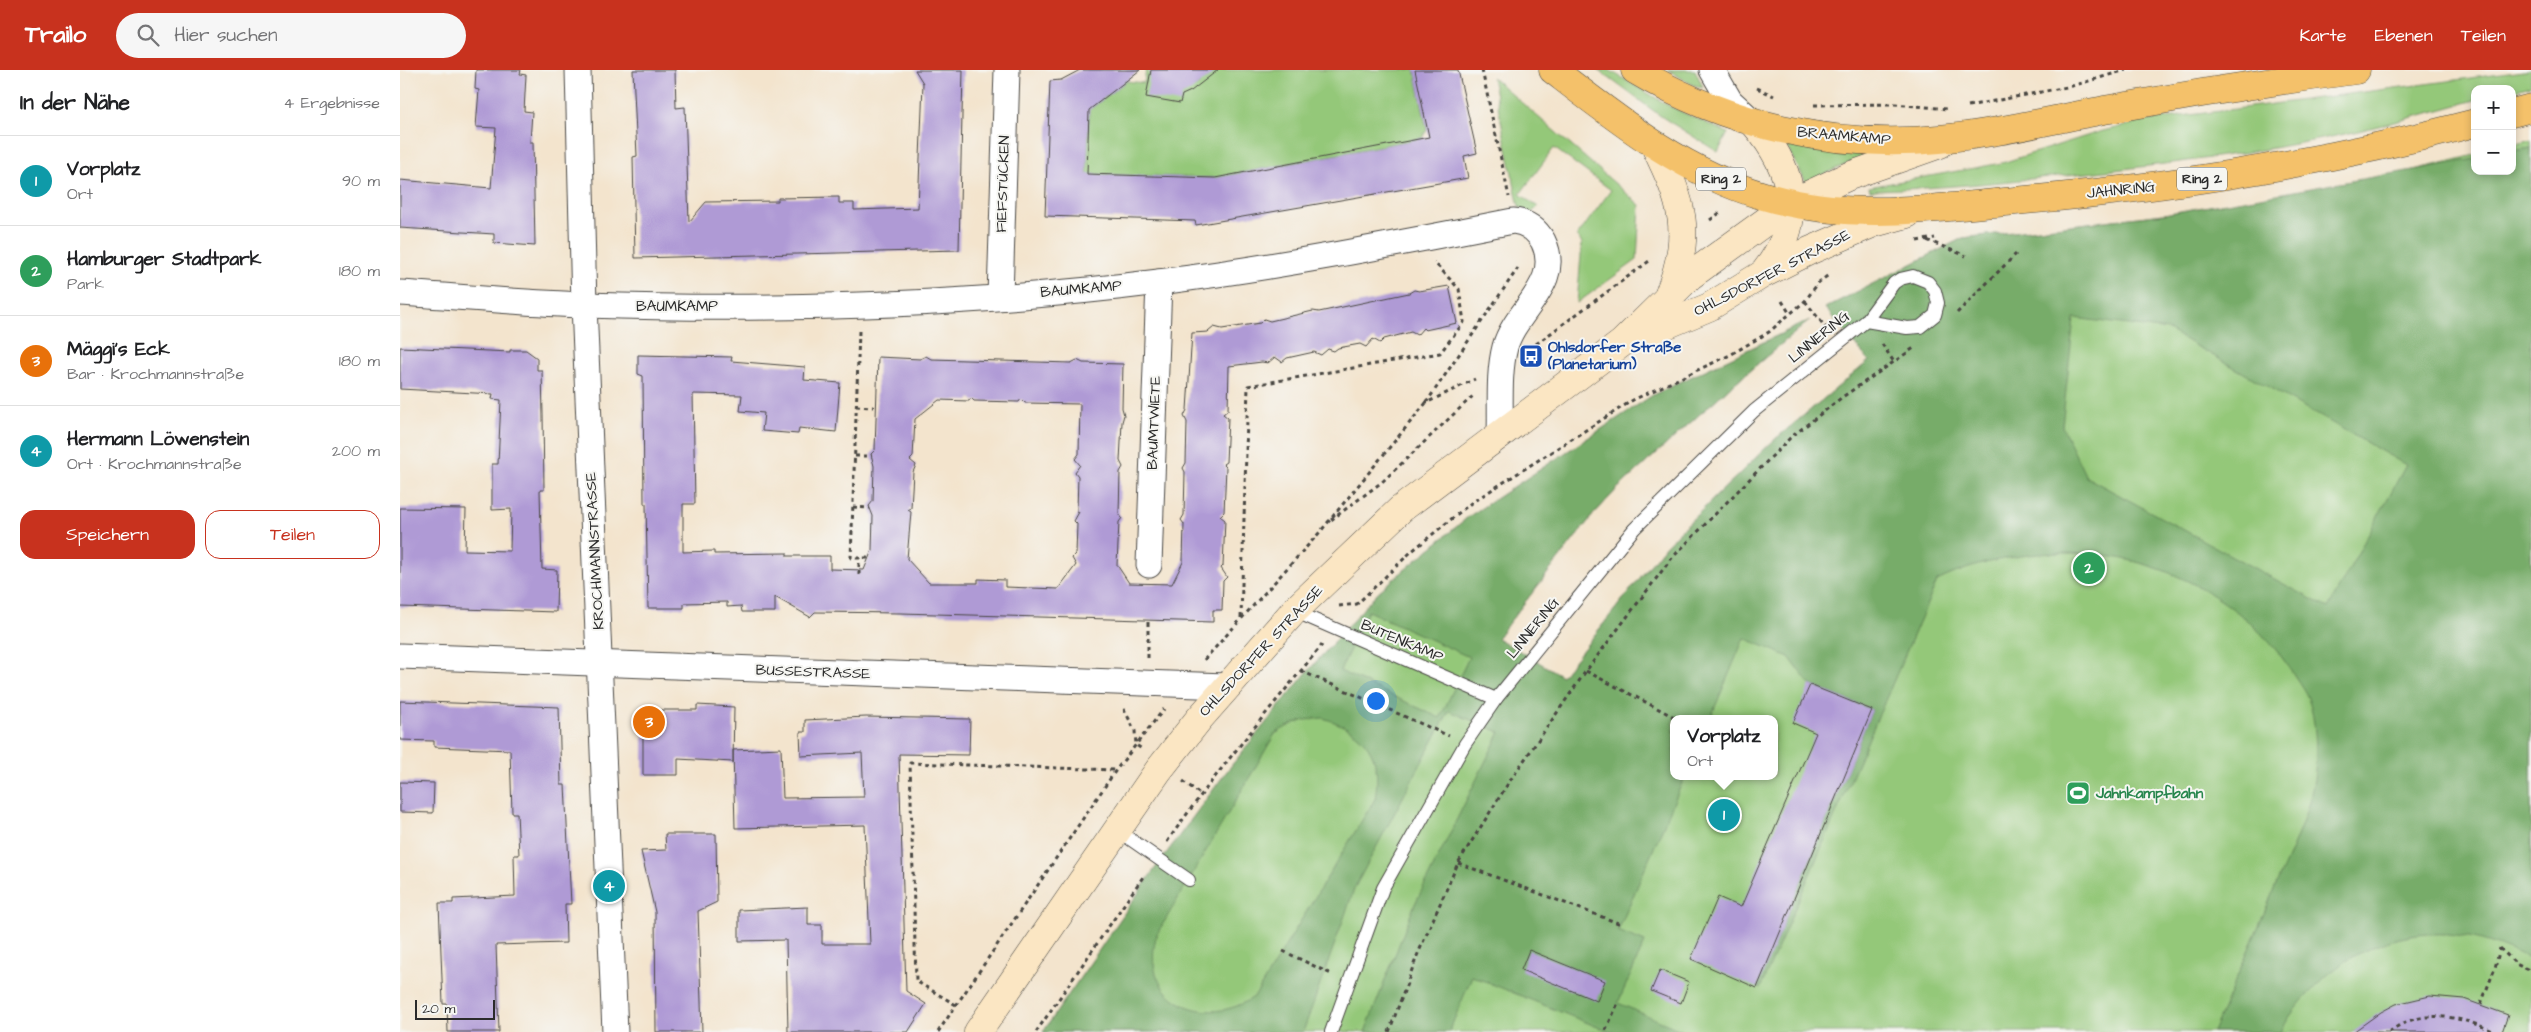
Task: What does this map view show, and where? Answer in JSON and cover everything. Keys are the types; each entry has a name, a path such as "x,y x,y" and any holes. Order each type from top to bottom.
{"main road":[{"name":"Ring 2","path":"1553,70 1655,146 1725,181 1762,196 1791,203"},
{"name":"BRAAMKAMP","path":"1635,70 1715,110 1754,123 1807,134 1856,140 1911,141 1965,136 2269,82 2356,70"},
{"path":"2516,112 2531,108"},
{"name":"JAHNRING","path":"1791,203 1852,212 1925,210 2167,185 2290,166 2379,147 2471,124"}],"street":[{"name":"KROCHMANNSTRASSE","path":"578,70 584,305 601,664 615,1032"},
{"name":"FIEFSTÜCKEN","path":"1000,297 1006,70"},
{"path":"1712,70 1730,101 1754,123 1774,149 1783,166 1789,184 1791,203 1787,236 1776,258 1763,274"},
{"name":"OHLSDORFER STRASSE","path":"978,1032 1162,765 1226,686 1294,611 1401,509 1622,343 1690,276 1791,203 1881,163 1965,136"},
{"path":"1655,146 1679,201 1684,227 1679,268 1667,298"},
{"name":"OHLSDORFER STRASSE","path":"1622,343 1710,306 1739,291 1763,274 1809,251 1874,223 1925,210"},
{"name":"BAUMKAMP","path":"400,293 584,305 859,305 1000,297 1159,282 1414,240 1513,221 1524,222 1534,228 1546,247 1549,271 1546,280 1516,325 1506,344 1502,360 1500,434"},
{"name":"BAUMTWIETE","path":"1149,565 1159,282"},
{"name":"BUSSESTRASSE","path":"400,656 1226,686"}],"lane":[{"name":"LINNERING","path":"1331,1032 1383,888 1465,744 1496,699 1634,529 1754,411 1866,321 1894,283 1900,279 1919,278 1928,282 1935,291 1938,302 1935,315 1920,327 1907,328 1866,321"},
{"name":"BUTENKAMP","path":"1294,611 1496,699"},
{"path":"1116,830 1189,880"}],"path":[{"path":"1482,70 1510,205"},
{"path":"1960,107 2072,86 2126,70"},
{"path":"1768,94 1777,97"},
{"path":"1804,104 1822,106 1895,104 1950,109"},
{"path":"1910,243 1926,239 1966,256"},
{"path":"1241,618 1248,386 1440,353 1464,322 1459,289 1414,240"},
{"path":"1954,316 2016,254"},
{"path":"1530,349 1656,256"},
{"path":"1200,664 1329,521 1426,404 1521,264"},
{"path":"1357,604 1412,551 1471,503 1633,400 1730,355 1769,332 1805,301 1819,282 1837,269"},
{"path":"1782,301 1790,314"},
{"path":"1805,301 1837,343"},
{"path":"859,305 851,558 868,558"},
{"path":"1389,1032 1417,956 1458,862 1509,782 1586,671 1671,559 1790,438 1841,398 1917,346"},
{"path":"1426,404 1475,380 1484,378"},
{"path":"1329,521 1382,482 1479,390"},
{"path":"856,406 874,407"},
{"path":"855,456 872,456"},
{"path":"853,507 870,508"},
{"path":"858,575 859,558"},
{"path":"1148,621 1148,684"},
{"path":"1036,1032 1200,794 1257,721 1324,643"},
{"path":"1301,671 1465,744"},
{"path":"1586,671 1670,715"},
{"path":"1118,683 1119,702 1129,714 1135,731 1136,745"},
{"path":"938,1032 1116,770 1168,704"},
{"path":"956,1005 916,981 910,763 1116,770"},
{"path":"1180,778 1200,794"},
{"path":"1458,862 1621,924"},
{"path":"2481,1004 2495,968 2500,948 2516,964 2531,971"},
{"path":"1284,951 1348,982"},
{"path":"1606,1030 1618,1003"},
{"path":"2390,1032 2409,1021 2438,1016 2460,1018 2492,1031"}],"green space":[{"path":"1146,70 1148,70 1154,89 1182,95 1199,85 1211,70 1415,70 1427,130 1422,138 1215,178 1087,174 1089,110 1126,81 1144,83"},
{"path":"1598,70 1609,70 1671,107 1728,133 1718,152 1662,117"},
{"path":"1668,70 1695,70 1703,87 1693,85"},
{"path":"2531,70 2531,86 2516,90 2516,85 2471,85 2471,101 2350,133 2278,147 2168,164 2011,181 1894,189 1870,190 1869,187 2002,163 2099,132 2144,121"},
{"path":"1492,77 1640,205 1637,260 1577,303 1582,243 1577,236 1611,190 1554,148 1520,194 1538,207 1531,213 1519,207"},
{"path":"2531,140 2531,1032 1043,1032 1154,870 1227,771 1303,677 1377,593 1468,517 1653,395 1810,320 1730,387 1618,488 1593,515 1497,638 1562,676 1667,544 1773,441 1869,361 1825,308 1963,238 2164,214 2397,174 2471,156 2471,175 2516,175 2516,144"},
{"path":"1786,146 1831,153 1872,153 1806,182"},
{"path":"2531,148 2531,958 2469,937 2449,934 2409,936 2371,948 2336,968 2299,1005 2281,1032 2213,1032 2293,845 2309,802 2313,787 2316,754 2314,725 2308,698 2279,654 2260,632 2214,596 2189,582 2162,570 2134,561 2085,554 2041,554 2020,556 1977,565 1937,581 1760,989 1757,987 1872,710 1810,685 1789,657 1744,638 1712,715 1670,715 1670,780 1683,780 1618,931 1645,942 1618,1003 1685,1032 1610,1032 1472,976 1449,1032 1365,1032 1414,906 1500,732 1449,711 1355,887 1303,1032 1043,1032 1154,870 1227,771 1303,677 1377,593 1468,517 1653,395 1810,320 1730,387 1618,488 1593,515 1497,638 1562,676 1667,544 1773,441 1869,361 1825,308 1963,238 2164,214 2471,160 2471,175 2516,175 2516,150","holes":["2074,318 2168,330 2406,465 2328,608 2086,477 2062,426","1368,611 1469,657 1440,718 1340,671","1323,718 1338,723 1360,737 1368,746 1376,769 1375,799 1255,996 1236,1006 1216,1011 1197,1009 1180,1003 1166,992 1157,976 1153,957 1157,934 1275,734 1292,724 1304,721"]}],"building":[{"path":"476,70 521,70 520,74 526,75 524,111 532,112 530,142 533,142 535,246 494,243 494,234 400,228 400,180 491,188 496,128 476,127 479,90 475,89"},
{"path":"633,70 675,70 676,108 685,107 689,222 706,202 778,201 778,198 839,197 839,203 854,203 854,210 918,208 923,83 915,70 963,70 959,250 635,258 633,157 637,156"},
{"path":"1080,70 1140,70 1089,110 1087,174 1215,178 1429,137 1415,70 1458,70 1477,153 1464,156 1468,178 1196,225 1195,221 1045,216 1050,81 1061,80"},
{"path":"1151,70 1218,70 1191,91 1182,95 1180,103 1146,97"},
{"path":"1449,286 1457,323 1425,330 1423,328 1417,335 1411,332 1384,339 1380,343 1373,339 1366,347 1360,344 1338,348 1334,351 1328,349 1321,355 1314,352 1287,358 1282,362 1275,357 1268,363 1229,366 1228,410 1223,414 1228,418 1226,462 1223,464 1226,467 1224,512 1220,516 1225,520 1223,566 1221,568 1227,577 1223,581 1222,610 1213,610 1213,622 901,613 815,612 810,617 775,597 775,612 742,612 741,606 727,607 727,602 684,603 684,608 648,608 646,504 644,504 643,376 638,374 638,355 732,357 731,361 805,367 804,380 840,383 836,432 799,428 798,434 762,431 764,413 740,411 742,395 693,394 695,504 683,504 683,552 714,551 714,554 787,553 787,556 830,556 830,569 864,570 872,550 873,516 869,506 873,501 874,466 871,454 875,450 878,357 920,359 926,356 931,359 1071,363 1077,360 1083,363 1123,364 1122,408 1124,415 1120,461 1123,467 1120,472 1119,514 1122,518 1119,522 1117,565 1129,583 1172,584 1183,562 1184,524 1181,520 1184,515 1185,472 1183,468 1186,463 1187,422 1184,416 1187,410 1192,333 1208,332 1214,327 1222,329 1260,323 1264,319 1270,321 1409,293 1414,290 1419,291","holes":["971,398 974,401 1019,402 1021,399 1025,403 1080,404 1079,454 1075,459 1080,465 1075,472 1078,476 1077,511 1079,512 1074,521 1077,524 1076,554 1072,558 1076,565 1058,589 1005,587 1005,580 978,579 978,583 929,583 907,559 911,512 908,510 911,508 913,472 916,465 910,460 913,457 915,419 939,400 969,401"]},
{"path":"400,347 510,352 510,350 526,350 537,358 537,370 542,370 544,490 540,490 542,569 557,570 556,612 400,607 400,508 466,509 465,550 510,551 511,509 492,510 492,464 498,464 501,400 492,399 493,394 400,389"},
{"path":"1810,685 1872,710 1757,988 1691,959 1718,897 1741,907 1816,733 1793,723"},
{"path":"400,701 559,707 561,785 565,785 571,904 565,904 566,943 496,945 499,1032 448,1032 447,1004 443,1004 439,903 453,903 453,899 515,896 514,855 519,855 517,813 512,813 510,750 434,747 434,741 400,740"},
{"path":"697,705 734,707 733,762 678,759 678,775 643,775 643,710 697,710"},
{"path":"866,717 970,719 969,755 899,754 906,991 926,1004 908,1032 788,1032 786,940 739,941 739,910 808,907 808,925 822,925 822,944 870,944 865,825 735,828 733,750 781,748 783,798 864,797 862,753 801,756 800,732 805,732 805,720"},
{"path":"400,782 434,783 433,813 400,812"},
{"path":"665,834 716,834 717,902 698,911 702,1032 656,1032 655,912 641,851 666,850"},
{"path":"1529,950 1605,981 1597,1001 1521,970"},
{"path":"1660,970 1689,982 1681,1003 1651,991"},
{"path":"2430,996 2464,999 2508,1015 2502,1032 2353,1032 2396,1004"}],"place":[{"name":"Ohlsdorfer Straße (Planetarium)","path":"1531,356"},
{"name":"Hamburger Stadtpark","path":"2089,568"},
{"name":"Mäggi's Eck","path":"649,722"},
{"name":"Jahnkampfbahn","path":"2078,793"},
{"name":"Vorplatz","path":"1724,815"},
{"name":"Hermann Löwenstein","path":"609,886"}]}
